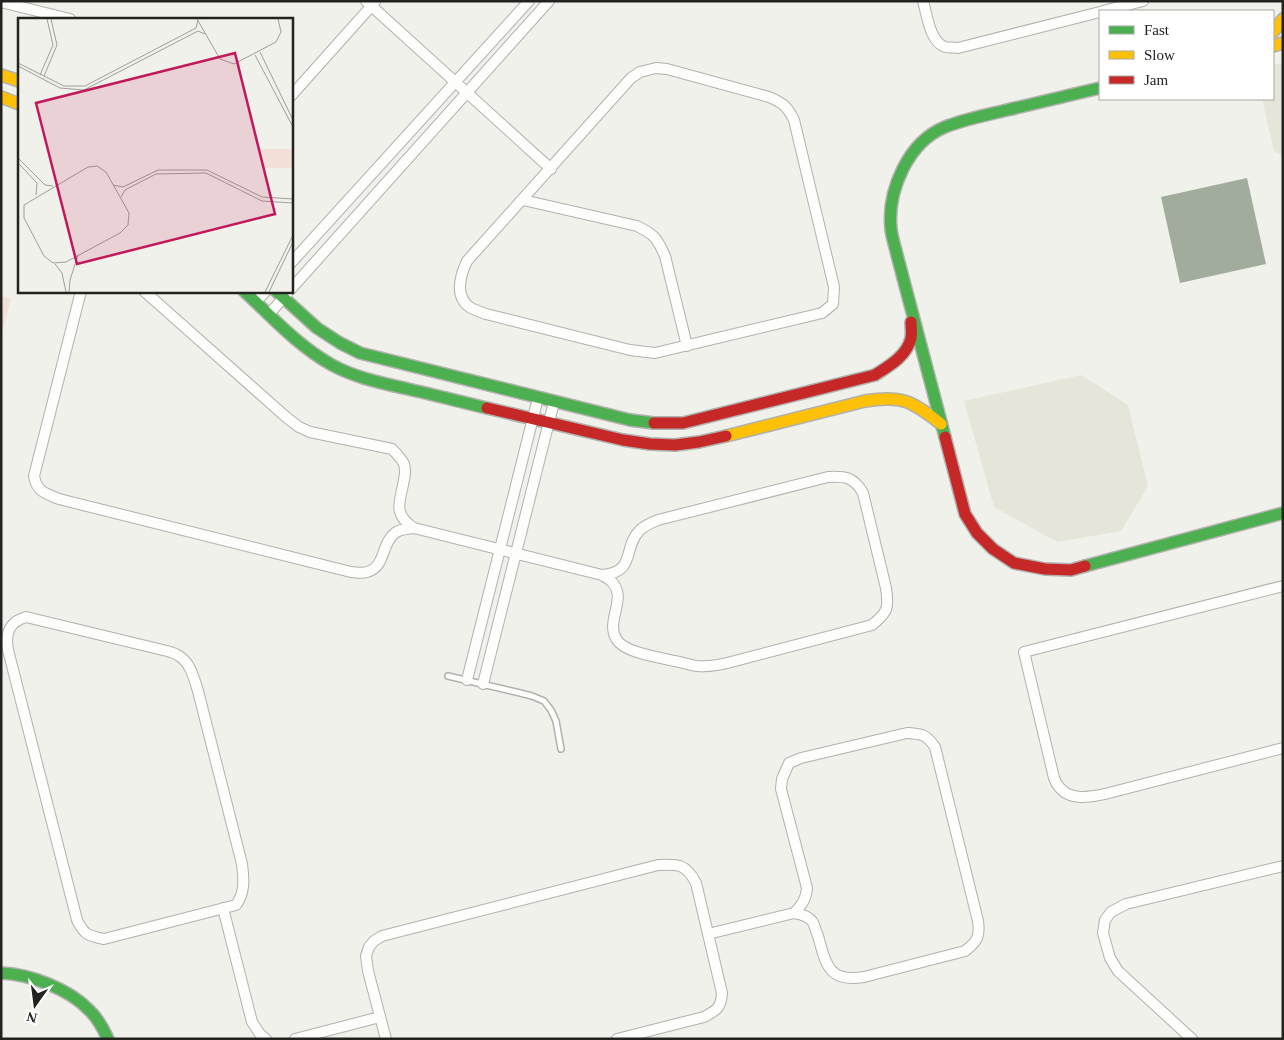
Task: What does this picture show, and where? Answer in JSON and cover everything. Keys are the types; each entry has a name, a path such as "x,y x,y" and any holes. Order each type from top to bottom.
{"street":[{"path":"292,262 529,1"},
{"path":"292,284 549,1"},
{"path":"923,1 932,33 937,41 945,47 958,48 1099,13"},
{"path":"1108,10 1142,1"},
{"path":"1,2 66,18"},
{"path":"292,95 371,3 551,169"},
{"path":"1274,31 1283,19"},
{"path":"656,68 667,69 781,102 789,109 794,120 834,287 833,304 822,313 655,353 630,350 486,314 471,308 464,301 460,291 462,272 467,261 551,169 631,78 646,70 656,68"},
{"path":"1,74 18,81"},
{"path":"1099,88 971,119 943,128 925,140 911,155 899,176 892,198 891,228 965,514 977,533 993,549 1014,563 1045,570 1071,570 1283,513"},
{"path":"1,96 18,104"},
{"path":"523,200 637,226 651,233 659,243 665,256 687,346"},
{"path":"81,292 34,476 36,484 42,492 59,499 351,572 366,573 375,568 382,558 388,540 396,532 414,528"},
{"path":"145,292 286,418 299,427 310,432 392,449 399,456 406,471 398,508 400,516 414,528 602,575 612,574 626,564 634,539 648,524 828,477 850,478 858,484 863,493 888,601 887,608 882,617 872,624 731,662 712,666 696,666 623,646 617,640 613,623 619,598 617,589 612,582 602,575"},
{"path":"245,292 313,353 351,374 623,440 675,446 737,434 886,397 910,401 941,424"},
{"path":"256,302 265,292"},
{"path":"269,314 285,292 317,328 360,353 630,420 665,424 683,423 875,375 887,368 905,351 911,337 911,310"},
{"path":"467,680 538,398"},
{"path":"483,684 554,402"},
{"path":"1283,586 1024,652 1054,778 1060,789 1072,796 1086,798 1105,794 1283,748"},
{"path":"26,617 167,651 179,656 186,662 194,675 242,864 244,879 241,899 236,905 223,908 104,939 91,936 82,930 77,920 8,650 6,639 8,632 15,622 26,617"},
{"path":"708,934 794,913 804,915 812,921 827,965 832,972 852,979 966,951 974,944 979,931 978,921 935,747 930,739 924,735 907,733 801,758 789,763 782,779 781,790 807,888 806,897 794,913"},
{"path":"386,1039 368,971 366,956 369,947 382,936 648,867 676,865 684,867 691,873 696,883 722,993 721,1002 716,1011 704,1017 617,1039"},
{"path":"1192,1039 1118,971 1110,958 1103,933 1105,920 1111,912 1126,904 1283,866"},
{"path":"223,908 252,1022 266,1039"},
{"path":"1,973 27,976 75,997 90,1010 103,1026 108,1039"},
{"path":"295,1039 380,1017"}],"lane":[{"path":"448,676 526,694 544,701 552,710 556,721 561,749"}],"shaded area":[{"path":"1283,63 1283,156 1274,151 1262,100 1274,100 1274,65"},
{"path":"1,296 11,298 1,337"},
{"path":"1081,375 1128,405 1148,486 1121,531 1057,542 994,507 964,401"}],"building":[{"path":"1247,178 1266,264 1180,283 1161,197"}],"traffic: fast":[{"path":"945,437 891,232 893,199 903,169 920,144 932,134 945,127 976,117 1099,88"},
{"path":"245,292 308,349 341,370 379,382 487,408"},
{"path":"277,292 317,328 360,353 630,420 654,423"},
{"path":"1085,566 1283,513"},
{"path":"1,973 24,976 60,989 81,1002 95,1016 108,1039"}],"traffic: slow":[{"path":"1274,31 1283,19"},
{"path":"1274,46 1283,43"},
{"path":"1,75 18,81"},
{"path":"1,97 18,104"},
{"path":"726,436 878,399 898,400 914,405 941,424"}],"traffic: jam":[{"path":"654,423 683,423 875,375 897,360 906,350 911,338 911,322"},
{"path":"487,408 623,440 650,444 675,445 726,436"},
{"path":"945,437 965,514 977,533 993,549 1014,563 1045,569 1071,570 1085,566"}]}
